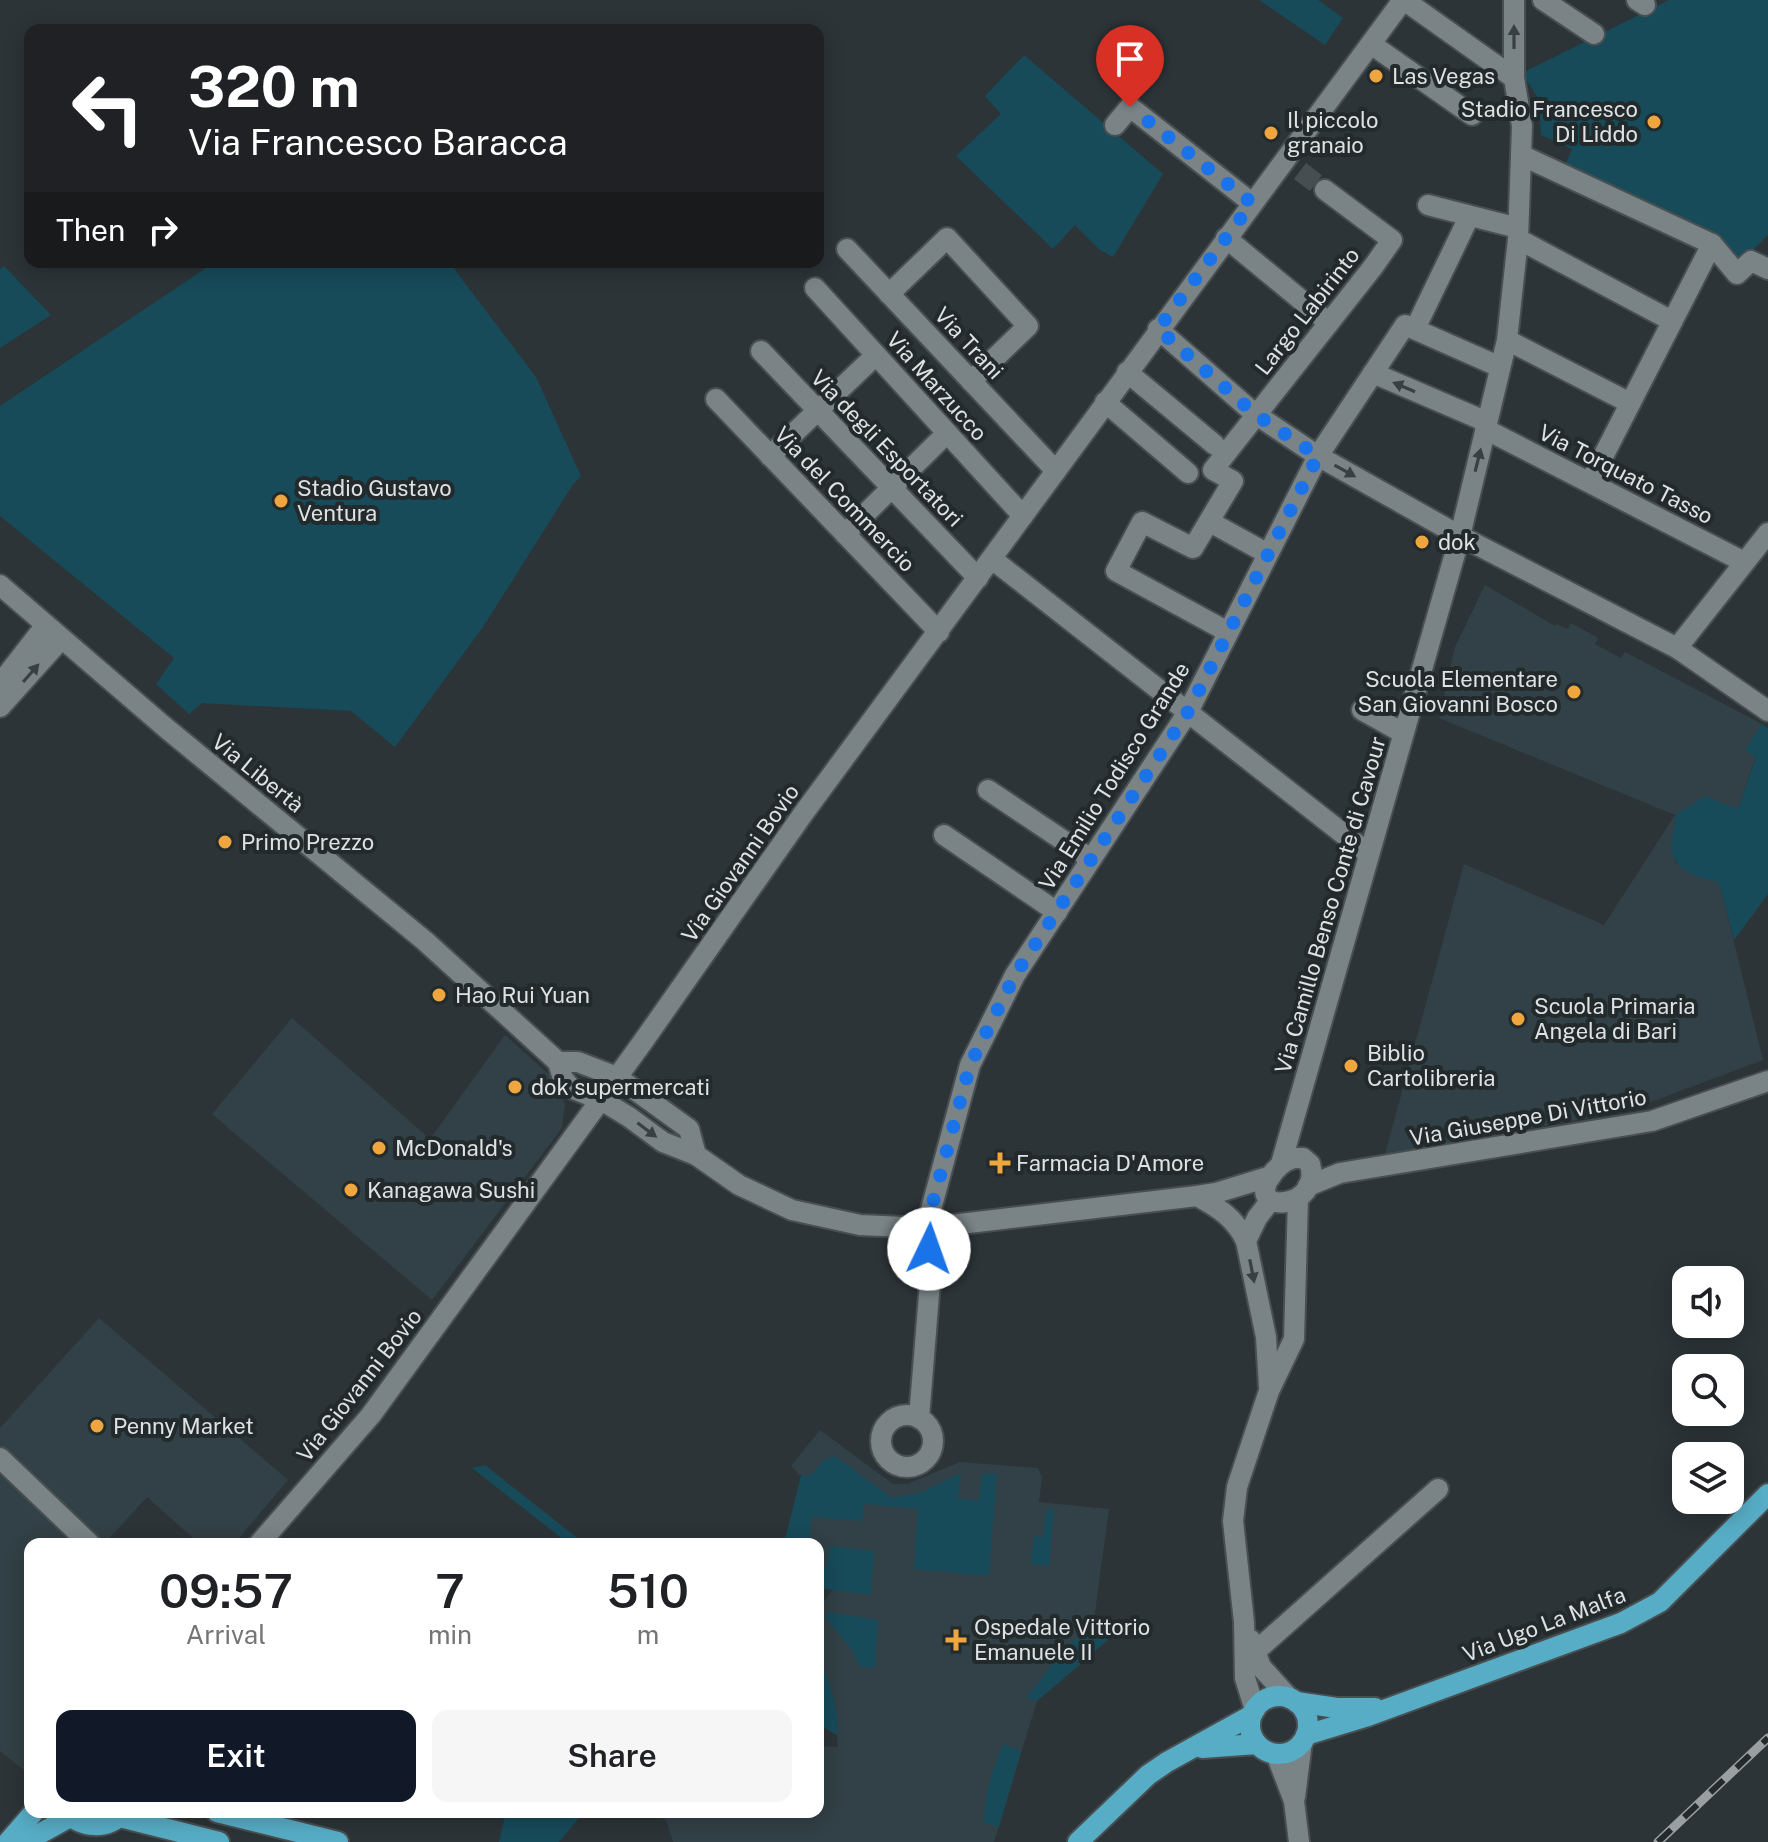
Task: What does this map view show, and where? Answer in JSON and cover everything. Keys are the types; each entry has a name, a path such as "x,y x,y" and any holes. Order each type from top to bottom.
{"main road":[{"name":"Via Ugo La Malfa","path":"1304,1739 1621,1623 1660,1602 1768,1494"},
{"path":"1078,1842 1148,1775 1254,1712 1267,1699 1282,1697 1337,1708 1390,1708"},
{"path":"1190,1750 1239,1743 1257,1744 1276,1754 1291,1752 1304,1739 1307,1720 1292,1700"},
{"path":"1254,1712 1251,1730 1257,1744"},
{"path":"8,1842 29,1818"},
{"path":"25,1842 62,1818"},
{"path":"74,1818 95,1826 116,1818"},
{"path":"136,1818 219,1842"},
{"path":"241,1818 338,1842"}],"street":[{"name":"Via Giovanni Bovio","path":"264,1538 371,1415 601,1100 803,814 1158,329 1252,203 1292,165 1403,0"},
{"path":"1403,0 1514,78"},
{"name":"Via Camillo Benso Conte di Cavour","path":"1276,1170 1295,1117 1460,536 1507,340 1518,234 1522,126 1514,78 1514,0"},
{"path":"1543,0 1594,34"},
{"path":"1371,44 1472,115"},
{"path":"1115,125 1130,107 1252,203"},
{"path":"1521,155 1712,244 1737,274 1751,261 1768,269"},
{"name":"Largo Labirinto","path":"1228,632 1116,571 1142,522 1193,548 1233,481 1213,470 1392,240 1325,190"},
{"path":"1428,205 1518,234 1672,321"},
{"name":"Via Emilio Todisco Grande","path":"926,1228 970,1065 1015,975 1188,712 1318,456 1373,373 1410,327 1469,217"},
{"path":"889,294 947,238 1028,326 971,381"},
{"path":"1226,238 1329,323"},
{"path":"1590,482 1712,244"},
{"name":"Via Trani","path":"847,249 1056,471"},
{"name":"Via Marzucco","path":"815,288 1023,516"},
{"path":"1410,327 1500,367"},
{"path":"1158,329 1255,414 1318,456 1460,536 1677,648 1768,711"},
{"path":"1507,340 1630,403"},
{"name":"Via degli Esportatori","path":"761,351 978,578"},
{"path":"770,456 876,355"},
{"path":"1127,372 1215,445"},
{"name":"Via Torquato Tasso","path":"1373,373 1486,426 1744,562"},
{"name":"Via del Commercio","path":"716,399 939,632"},
{"path":"1105,402 1188,473"},
{"path":"845,534 947,433"},
{"path":"1210,522 1268,554"},
{"path":"1677,648 1768,533"},
{"path":"992,559 1369,854"},
{"name":"Via Libertà","path":"0,585 166,728 425,941 558,1062 563,1079 571,1088 601,1100"},
{"path":"0,684 53,632"},
{"path":"0,707 53,632"},
{"path":"1362,710 1403,733"},
{"path":"988,790 1091,859"},
{"path":"944,835 1057,912"},
{"path":"558,1062 578,1062 617,1077"},
{"name":"Via Giuseppe Di Vittorio","path":"617,1077 689,1129 696,1155"},
{"name":"Via Giuseppe Di Vittorio","path":"601,1100 663,1142 696,1155 739,1185 792,1210 860,1225 926,1228 1207,1194 1268,1199 1282,1204 1340,1173 1652,1121 1768,1081"},
{"name":"Via Camillo Benso Conte di Cavour","path":"1295,1117 1307,1161"},
{"name":"Via Giuseppe Di Vittorio","path":"1207,1194 1276,1170 1294,1158 1340,1173"},
{"path":"1254,1712 1245,1678 1244,1622 1233,1521 1237,1487 1269,1391 1294,1339 1303,1192 1312,1178 1307,1161"},
{"path":"1246,1241 1268,1199 1265,1188 1276,1170"},
{"path":"1207,1194 1239,1225 1246,1241 1266,1337 1269,1391"},
{"path":"919,1418 931,1270 926,1228"},
{"path":"0,1458 84,1538"},
{"path":"1256,1651 1438,1489"},
{"path":"1244,1622 1261,1667 1292,1700"},
{"path":"1294,1801 1304,1739"},
{"path":"1276,1754 1294,1801 1299,1842"}],"shaded area":[{"path":"1259,0 1318,0 1343,18 1325,45"},
{"name":"Stadio Francesco Di Liddo","path":"1669,0 1768,0 1768,235 1742,261 1721,240 1564,167 1572,149 1541,135 1539,100 1522,73"},
{"path":"1024,55 1163,174 1113,257 1100,250 1075,225 1053,249 956,156 1001,114 985,96"},
{"path":"4,266 51,315 0,348 0,269"},
{"name":"Stadio Gustavo Ventura","path":"206,268 454,268 536,377 581,476 483,627 395,747 351,711 202,703 189,714 156,684 174,658 0,516 0,406"},
{"path":"1485,585 1555,626 1568,629 1571,623 1598,638 1595,644 1621,658 1625,652 1762,724 1746,749 1756,756 1738,809 1676,826 1672,840 1675,862 1693,875 1719,881 1763,1060 1624,1112 1385,1154 1464,864 1604,925 1675,815 1439,718 1455,647"},
{"path":"1762,724 1768,729 1768,894 1734,940 1719,882 1685,871 1674,859 1672,840 1675,815 1705,796 1738,809 1756,757 1745,750"},
{"path":"292,1018 430,1139 505,1035 554,1079 565,1104 562,1128 432,1300 212,1114"},
{"path":"99,1318 288,1480 239,1538 193,1538 147,1497 109,1538 91,1538 0,1460 0,1428"},
{"name":"Ospedale Vittorio Emanuele II","path":"820,1430 893,1484 907,1484 960,1462 1038,1468 1042,1477 1039,1502 1109,1509 1093,1627 1094,1653 1037,1701 994,1842 673,1842 667,1822 662,1818 824,1818 824,1746 838,1747 837,1735 824,1727 824,1601 832,1590 824,1589 824,1538 784,1538 801,1476 791,1466"},
{"path":"835,1456 892,1498 922,1492 961,1473 958,1498 979,1501 982,1474 997,1473 989,1576 914,1569 918,1509 864,1504 862,1521 812,1517 809,1538 784,1538 801,1476 811,1475 824,1460"},
{"path":"485,1465 577,1538 561,1538 472,1468"},
{"path":"0,1472 69,1538 24,1538 24,1770 0,1751"},
{"path":"1046,1509 1054,1510 1049,1566 1031,1564 1034,1536 1043,1537"},
{"path":"830,1546 874,1551 871,1595 824,1589"},
{"path":"829,1612 878,1620 875,1668 860,1667 853,1651 826,1618"},
{"path":"1104,1624 1108,1640 1037,1701 1026,1698 1070,1645 1080,1636"},
{"path":"824,1672 833,1696 837,1735 824,1727"},
{"path":"1004,1744 1021,1751 999,1827 984,1823 990,1782"},
{"path":"505,1818 579,1818 559,1842 499,1842"}],"tunnel":[{"path":"1300,171 1325,190"}],"railway":[{"path":"1658,1842 1768,1738"}],"place":[{"name":"Las Vegas","path":"1376,76"},
{"name":"Stadio Francesco Di Liddo","path":"1654,122"},
{"name":"Il piccolo granaio","path":"1271,133"},
{"name":"Stadio Gustavo Ventura","path":"281,501"},
{"name":"dok","path":"1422,542"},
{"name":"Scuola Elementare San Giovanni Bosco","path":"1574,692"},
{"name":"Primo Prezzo","path":"225,842"},
{"name":"Hao Rui Yuan","path":"439,995"},
{"name":"Scuola Primaria Angela di Bari","path":"1518,1019"},
{"name":"Biblio Cartolibreria","path":"1351,1066"},
{"name":"dok supermercati","path":"515,1087"},
{"name":"McDonald's","path":"379,1148"},
{"name":"Farmacia D'Amore","path":"1000,1163"},
{"name":"Kanagawa Sushi","path":"351,1190"},
{"name":"Penny Market","path":"97,1426"},
{"name":"Ospedale Vittorio Emanuele II","path":"956,1640"}],"route":[{"path":"929,1249 926,1228 970,1065 1015,975 1188,712 1318,456 1255,414 1158,329 1252,203 1130,107"}]}
